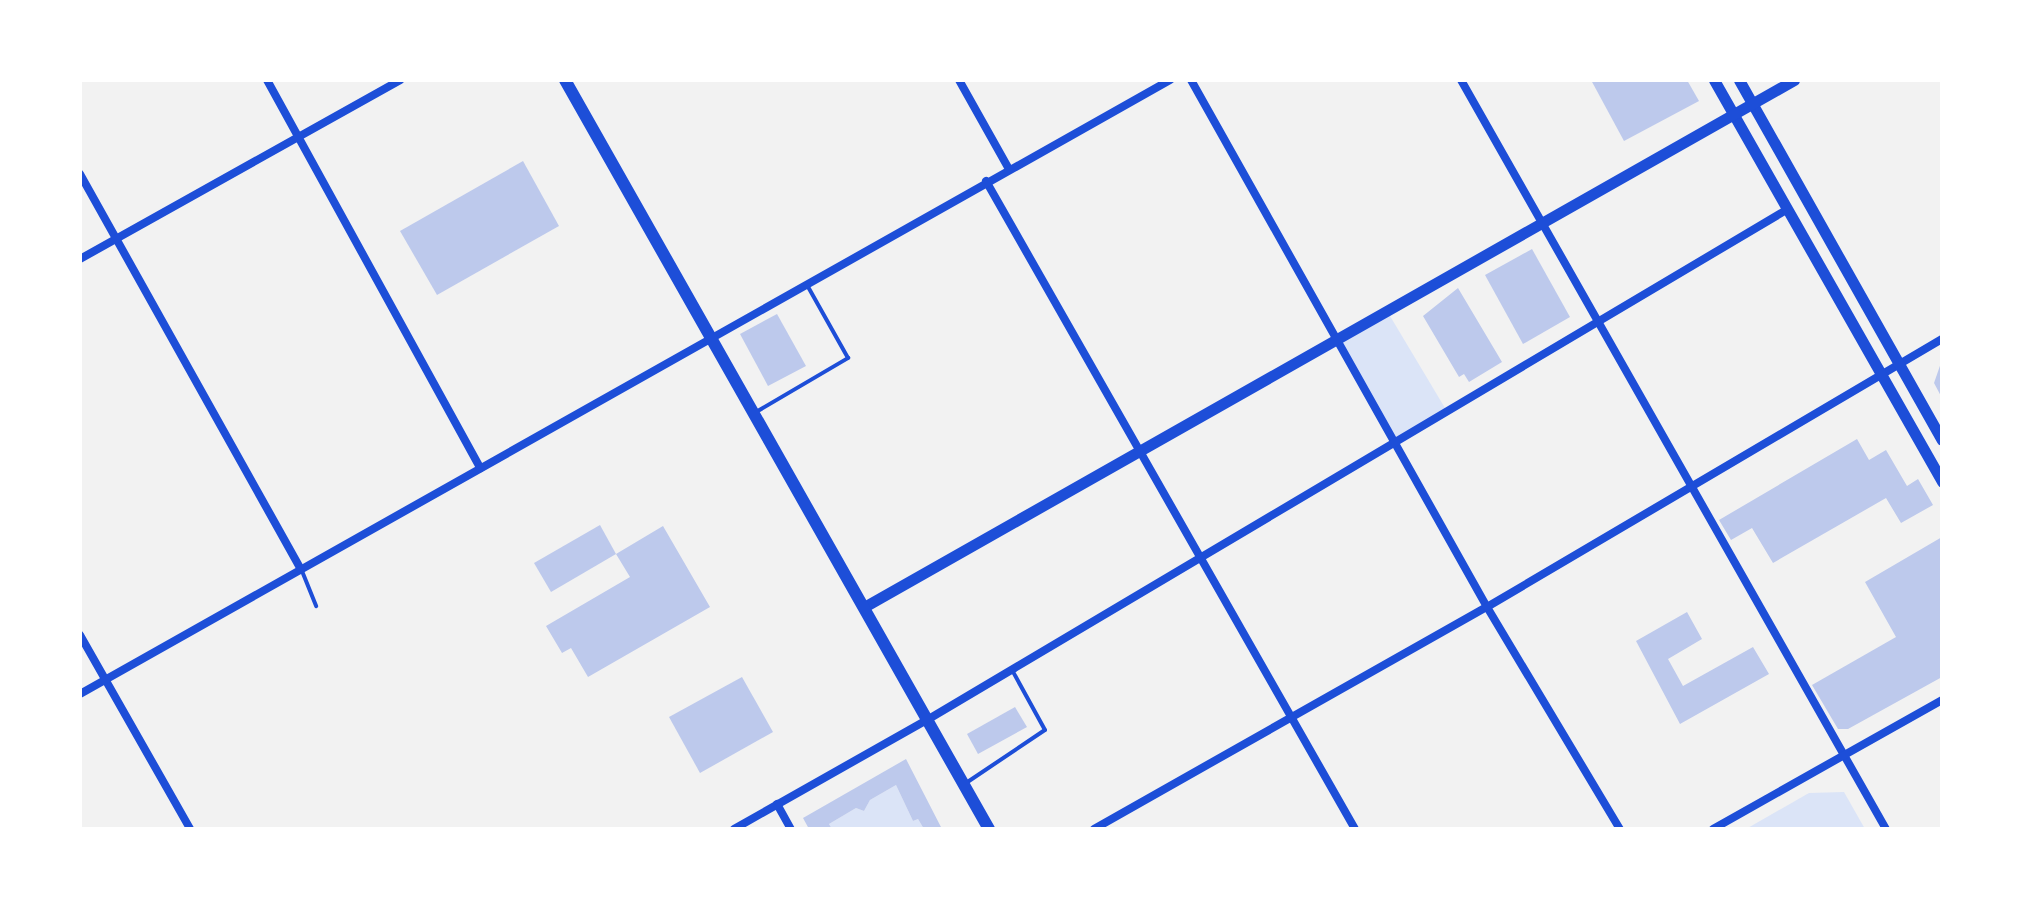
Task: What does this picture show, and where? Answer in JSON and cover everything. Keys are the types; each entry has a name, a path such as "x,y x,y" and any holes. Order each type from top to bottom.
{"main road":[{"path":"565,80 989,829"},
{"path":"1714,80 1942,482"},
{"path":"1739,80 1942,440"},
{"path":"864,607 1794,80"}],"street":[{"path":"267,80 480,468"},
{"path":"80,259 400,80"},
{"path":"959,80 1009,169"},
{"path":"80,694 1170,80"},
{"path":"1191,80 1487,607 1620,829"},
{"path":"1461,80 1886,829"},
{"path":"80,174 301,569"},
{"path":"986,181 1355,829"},
{"path":"734,829 1201,559 1788,209"},
{"path":"1094,829 1290,714 1487,607 1690,483 1942,339"},
{"path":"80,635 190,829"},
{"path":"1713,829 1942,700"},
{"path":"777,804 791,829"}],"lane":[{"path":"754,413 848,358 806,283"},
{"path":"301,569 316,606"},
{"path":"964,784 1045,730 1012,670"}],"shaded area":[{"path":"1387,311 1448,413 1396,444 1336,339"},
{"path":"896,785 913,821 918,819 924,829 832,829 829,824 856,808 864,811 870,800"},
{"path":"1844,792 1865,829 1746,829 1809,793"}],"building":[{"path":"1591,80 1687,80 1699,101 1624,141"},
{"path":"523,161 559,226 437,295 400,231"},
{"path":"1532,249 1570,317 1523,344 1485,275"},
{"path":"1458,288 1502,362 1469,382 1464,374 1459,377 1423,316"},
{"path":"777,314 806,366 768,386 740,334"},
{"path":"1942,360 1942,398 1934,383"},
{"path":"1857,439 1869,460 1886,450 1907,486 1918,479 1933,505 1901,523 1886,498 1773,563 1752,528 1731,540 1719,520"},
{"path":"600,525 616,554 551,592 534,563"},
{"path":"663,526 710,607 588,677 571,648 562,653 546,626 630,577 616,554"},
{"path":"1942,537 1942,677 1848,729 1838,729 1812,685 1896,637 1865,582"},
{"path":"1687,612 1702,639 1668,659 1683,686 1753,647 1769,674 1680,724 1636,641"},
{"path":"742,677 773,732 700,773 669,717"},
{"path":"1015,707 1027,727 978,754 967,734"},
{"path":"906,759 942,829 924,829 918,819 913,821 896,785 870,800 864,811 856,808 829,824 832,829 809,829 803,818"}]}
